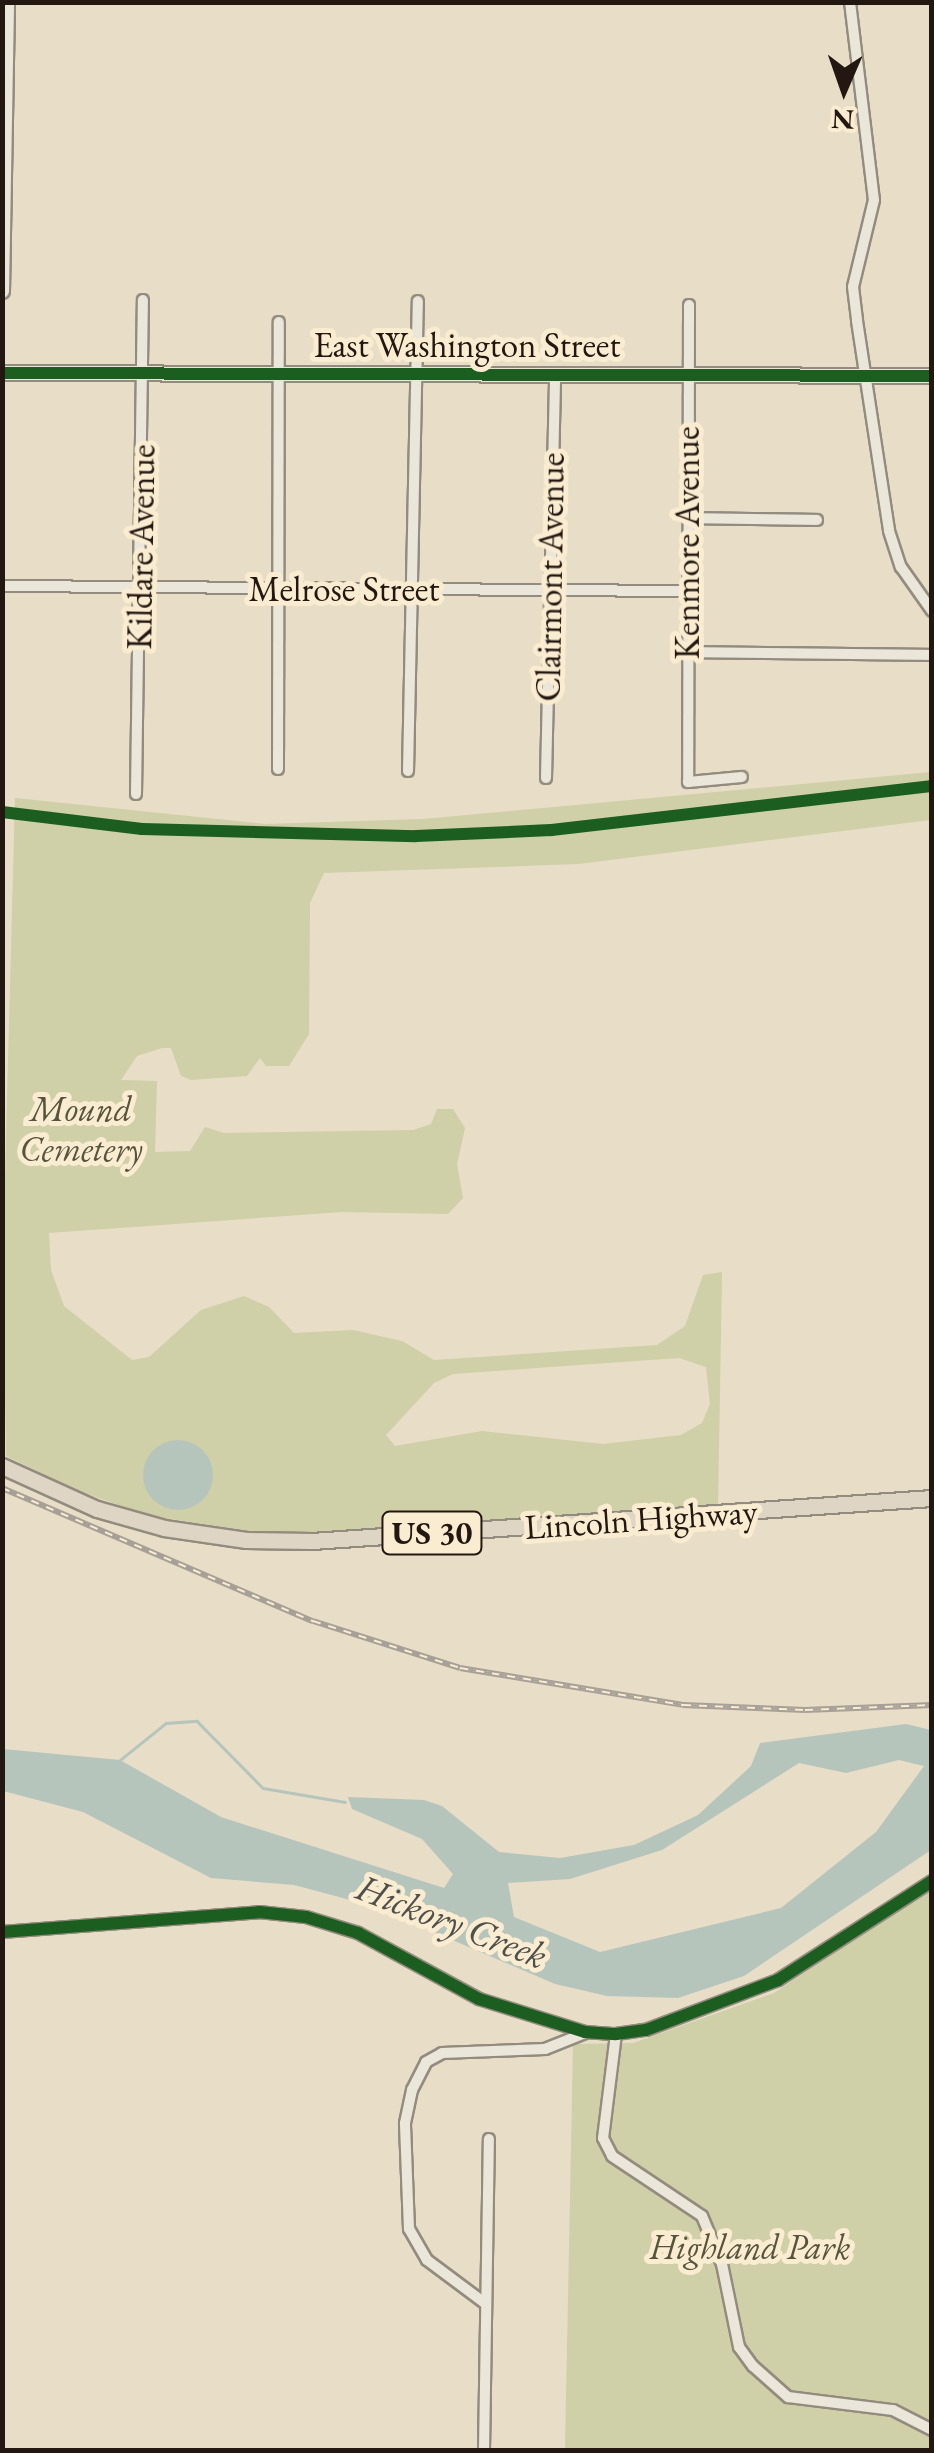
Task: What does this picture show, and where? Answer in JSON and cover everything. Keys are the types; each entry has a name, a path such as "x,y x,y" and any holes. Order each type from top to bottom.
{"main road":[{"name":"Lincoln Highway","path":"2,1466 97,1508 164,1528 246,1540 312,1541 932,1498"}],"street":[{"path":"2,291 7,2"},
{"path":"850,2 874,200 853,288 889,531 900,567 932,611"},
{"name":"Kildare Avenue","path":"136,794 143,300"},
{"path":"408,771 418,301"},
{"name":"Kenmore Avenue","path":"689,305 684,591 688,782 742,778"},
{"path":"278,769 279,322"},
{"name":"East Washington Street","path":"2,373 932,376"},
{"name":"Clairmont Avenue","path":"546,778 555,375"},
{"path":"687,518 818,520"},
{"name":"Melrose Street","path":"2,586 684,591"},
{"path":"686,652 932,656"},
{"path":"2,1932 258,1912 306,1917 358,1933 478,1999 586,2032 616,2034 646,2030 778,1980 932,1881"},
{"path":"486,2304 427,2260 409,2229 405,2122 412,2090 426,2062 442,2053 545,2049 586,2032"},
{"path":"616,2034 602,2138 612,2156 702,2216 722,2264 739,2347 753,2366 788,2397 894,2410 932,2430"},
{"path":"484,2450 489,2140"}],"green space":[{"name":"Mound Cemetery","path":"931,772 931,820 578,864 324,873 310,903 309,1034 289,1066 266,1066 260,1058 247,1076 191,1080 181,1076 171,1048 162,1048 137,1056 121,1080 157,1081 155,1152 190,1151 205,1127 224,1133 413,1130 431,1124 437,1109 453,1109 465,1128 457,1164 463,1198 448,1214 342,1212 49,1233 51,1270 64,1306 132,1360 149,1357 201,1310 244,1296 269,1307 294,1333 353,1330 402,1341 434,1360 657,1345 685,1326 703,1275 722,1272 718,1508 283,1536 150,1516 79,1491 6,1456 3,1252 15,798 265,824 423,819","holes":["679,1358 706,1367 710,1404 702,1423 681,1435 603,1444 482,1431 395,1446 386,1435 434,1383 453,1374"]},
{"name":"Highland Park","path":"931,1889 931,2450 565,2450 573,2044 633,2043 774,1993"}],"water":[{"path":"178,1440 192,1442 203,1450 211,1461 211,1489 203,1500 192,1508 178,1510 164,1508 153,1500 145,1489 143,1475 145,1461 153,1450 164,1442"},
{"name":"Hickory Creek","path":"906,1724 931,1730 931,1850 744,1976 678,1998 607,1996 555,1984 373,1906 294,1885 211,1878 83,1812 3,1791 3,1749 120,1760 221,1817 444,1888 453,1874 422,1839 352,1809 348,1797 424,1800 442,1806 499,1852 560,1858 634,1845 698,1815 751,1766 760,1743","holes":["899,1760 924,1766 876,1832 781,1908 600,1952 514,1917 508,1883 570,1879 662,1850 799,1763 846,1773"]}],"waterway":[{"path":"120,1760 166,1723 197,1721 263,1788 345,1802"}],"railway":[{"path":"2,1488 313,1621 460,1668 683,1705 805,1710 932,1705"}],"cycle path":[{"path":"2,373 932,376"},
{"path":"2,812 142,829 416,836 551,830 932,786"},
{"path":"2,1932 259,1912 306,1917 358,1933 479,1999 585,2032 616,2034 646,2030 778,1980 932,1881"}]}
